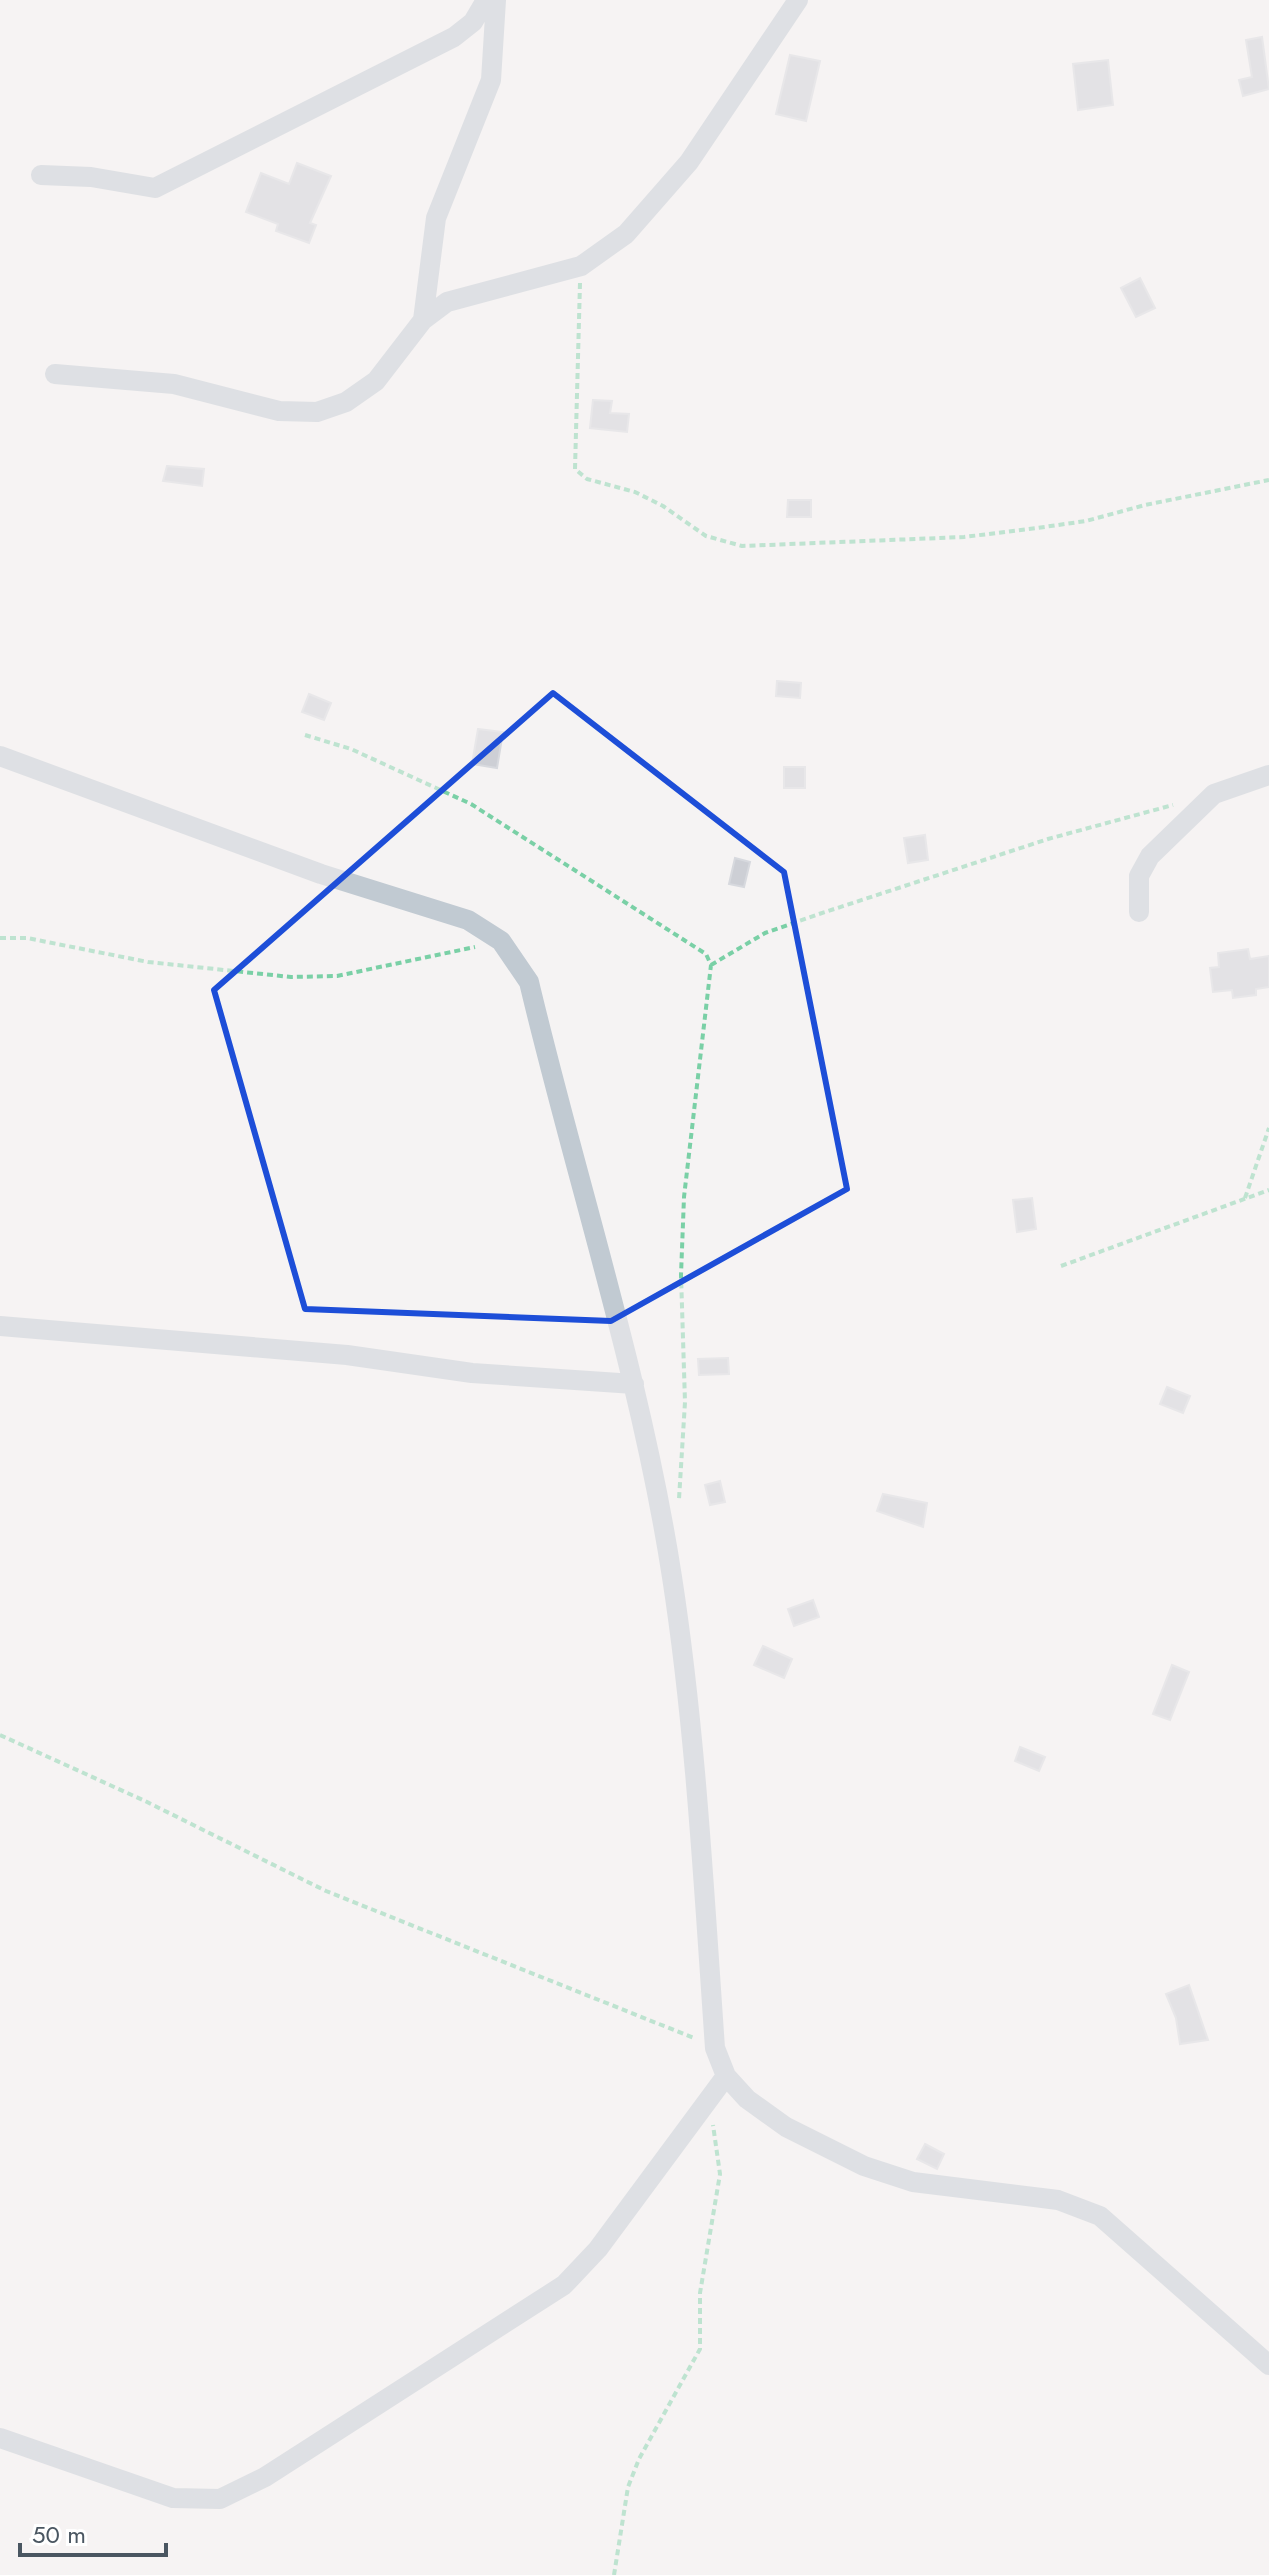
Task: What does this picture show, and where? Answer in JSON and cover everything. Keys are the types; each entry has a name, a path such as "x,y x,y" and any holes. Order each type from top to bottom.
{"street":[{"path":"41,175 91,177 145,188 172,182 229,149 454,37 473,22 486,0"},
{"path":"423,320 436,218 491,80 496,0"},
{"path":"55,374 156,382 279,411 317,412 346,402 376,381 423,320 461,296 581,266 626,234 689,162 798,0"},
{"path":"0,756 321,874 468,920 501,941 529,982 634,1384 674,1593 699,1814 715,2048 726,2076 747,2099 786,2127 864,2166 913,2182 1058,2200 1100,2216 1269,2365"},
{"path":"1139,912 1139,876 1144,862 1214,794 1269,775"},
{"path":"0,1326 347,1355 472,1373 634,1384"},
{"path":"0,2438 173,2498 220,2499 243,2488 265,2477 564,2285 598,2249 726,2076"}],"path":[{"path":"581,266 575,469 587,479 635,492 663,506 706,536 742,546 779,547 964,537 1086,521 1145,505 1269,480"},
{"path":"305,735 351,749 471,804 699,946 711,965 684,1197 681,1275 685,1402 678,1507"},
{"path":"711,965 765,933 806,918 1048,839 1214,794"},
{"path":"0,938 27,938 148,962 291,977 337,976 501,941"},
{"path":"1245,1199 1269,1128"},
{"path":"1061,1266 1269,1190"},
{"path":"0,1735 145,1801 326,1891 673,2026 715,2048"},
{"path":"614,2575 628,2487 639,2459 700,2349 700,2293 720,2174 709,2099"}],"highlighted area":[{"path":"553,693 784,872 847,1189 611,1321 305,1309 214,990"}],"building":[{"path":"1262,37 1269,89 1243,96 1239,80 1252,77 1246,40"},
{"path":"790,55 820,61 806,121 776,114"},
{"path":"1108,60 1113,105 1078,110 1073,64"},
{"path":"297,163 331,176 310,223 316,225 309,243 276,231 278,224 246,212 261,173 289,184"},
{"path":"1140,278 1155,308 1136,317 1121,288"},
{"path":"593,400 612,401 610,413 629,414 627,432 590,428"},
{"path":"167,466 204,469 202,486 163,481"},
{"path":"788,500 811,500 811,517 787,517"},
{"path":"777,681 801,683 800,698 776,696"},
{"path":"309,694 331,703 324,720 302,712"},
{"path":"478,729 503,732 497,768 472,764"},
{"path":"784,767 805,767 805,788 784,788"},
{"path":"925,835 928,860 908,863 904,838"},
{"path":"735,858 750,862 744,887 729,884"},
{"path":"1248,949 1250,959 1269,956 1269,987 1256,989 1256,995 1233,998 1232,990 1213,992 1210,968 1219,967 1218,953"},
{"path":"1032,1198 1036,1229 1017,1232 1013,1200"},
{"path":"728,1358 729,1374 699,1375 698,1359"},
{"path":"1167,1387 1190,1396 1183,1413 1160,1404"},
{"path":"720,1481 725,1502 710,1505 705,1485"},
{"path":"883,1494 927,1503 923,1527 877,1511"},
{"path":"813,1600 819,1617 794,1626 788,1609"},
{"path":"763,1646 792,1659 784,1678 754,1665"},
{"path":"1172,1665 1189,1672 1170,1720 1153,1714"},
{"path":"1020,1747 1045,1757 1039,1771 1015,1761"},
{"path":"1189,1985 1208,2040 1180,2044 1176,2018 1166,1994"},
{"path":"925,2144 944,2154 937,2169 917,2159"}]}
